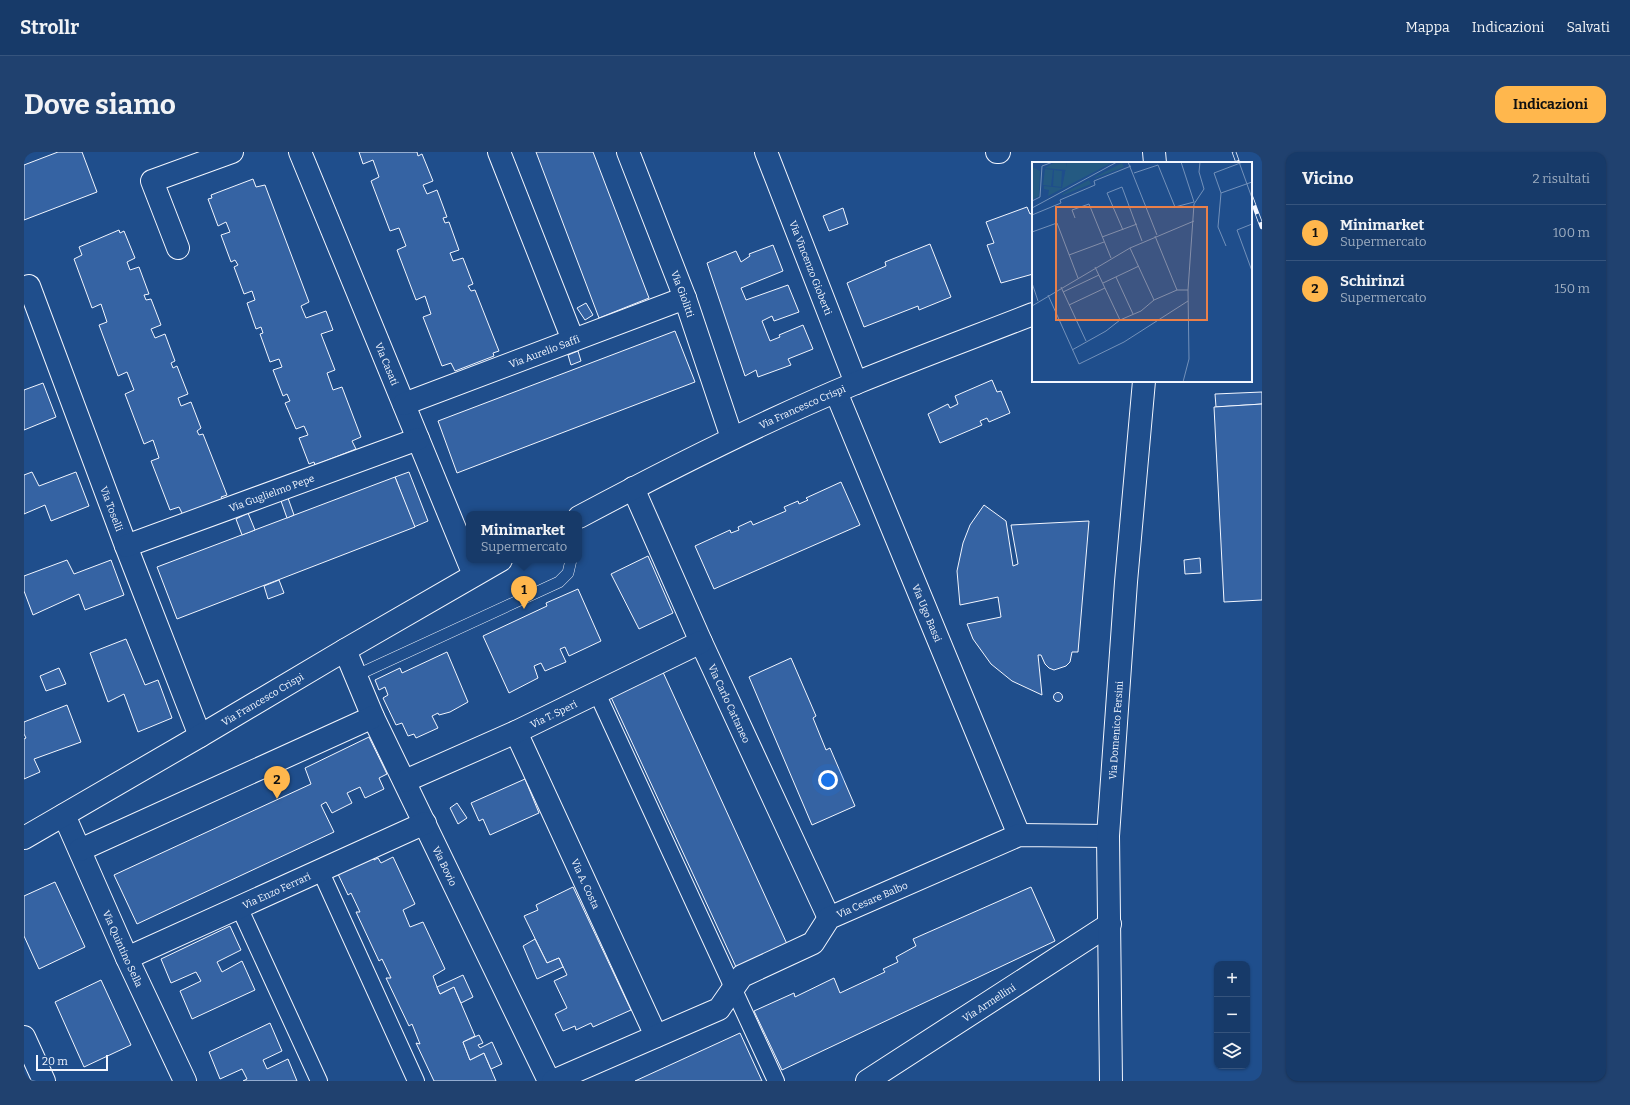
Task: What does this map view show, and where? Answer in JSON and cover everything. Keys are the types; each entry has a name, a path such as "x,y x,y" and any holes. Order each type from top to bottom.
{"street":[{"path":"178,248 152,181 232,152"},
{"name":"Via Casati","path":"300,152 466,556"},
{"path":"499,152 573,340"},
{"name":"Via Giolitti","path":"628,152 685,298 732,438"},
{"name":"Via Vincenzo Gioberti","path":"766,152 856,383"},
{"path":"1154,152 1155,162"},
{"name":"Via Toselli","path":"24,288 29,286 126,546 200,736"},
{"name":"Via Aurelio Saffi","path":"404,404 685,298"},
{"name":"Via Francesco Crispi","path":"582,516 633,488 732,438 856,383 1032,314"},
{"name":"Via Domenico Fersini","path":"1111,1081 1108,836 1126,582 1144,382"},
{"name":"Via Ugo Bassi","path":"836,392 1019,835"},
{"name":"Via Guglielmo Pepe","path":"126,546 418,439"},
{"name":"Via Carlo Cattaneo","path":"633,488 701,642 829,918"},
{"name":"Via Casati","path":"469,563 474,575"},
{"name":"Via Francesco Crispi","path":"24,838 200,736 344,650 496,563"},
{"name":"Via T. Speri","path":"405,781 516,732 701,642"},
{"name":"Via Bovio","path":"344,650 373,717 548,1081"},
{"path":"597,692 776,1081"},
{"path":"80,850 373,717"},
{"name":"Via A. Costa","path":"516,732 656,1036"},
{"name":"Via Quintino Sella","path":"64,815 127,958 185,1081"},
{"name":"Via Enzo Ferrari","path":"127,958 425,823"},
{"path":"1019,835 1108,836"},
{"name":"Via Cesare Balbo","path":"553,1081 719,1009 742,976 813,943 829,918 1019,835"},
{"path":"320,870 416,1081"},
{"path":"239,907 319,1081"},
{"name":"Via Armellini","path":"867,1081 1110,924"},
{"path":"24,1037 44,1081"}],"lane":[{"path":"355,676 559,582 568,573 571,563"}],"building":[{"path":"58,152 82,152 97,192 24,220 24,165"},
{"path":"359,152 417,152 418,156 422,154 433,181 423,185 427,194 437,190 447,217 443,218 445,223 449,222 459,250 450,253 453,261 463,258 473,284 468,286 471,291 475,290 499,351 493,353 494,356 455,371 451,363 442,366 423,317 431,314 425,296 416,300 397,250 406,246 399,228 390,231 371,181 379,177 373,160 363,164"},
{"path":"536,152 593,152 649,298 599,318"},
{"path":"253,179 256,187 265,185 309,302 301,306 306,318 326,311 333,330 321,334 335,370 327,373 333,390 342,387 361,437 352,441 356,449 315,465 314,462 309,464 299,438 308,435 304,426 296,429 285,403 290,401 287,394 283,396 273,370 282,367 279,359 270,362 260,334 263,333 261,327 256,329 247,303 255,300 252,291 244,294 234,267 238,265 235,260 231,262 221,235 230,232 226,222 218,226 208,199 212,198 211,195"},
{"path":"1027,207 1030,214 1032,213 1032,274 1001,283 987,245 994,243 986,222"},
{"path":"843,208 848,224 829,231 823,216"},
{"path":"119,230 120,233 124,231 135,258 127,262 130,270 139,267 149,294 144,295 146,300 151,299 161,325 151,329 155,338 165,334 175,361 171,363 173,368 177,366 188,394 178,398 181,406 191,402 201,428 197,431 199,435 203,434 227,495 221,497 223,500 183,515 179,507 170,510 151,461 159,458 153,440 144,444 125,394 134,390 127,372 118,376 99,325 107,322 101,304 92,308 74,259 82,255 79,247"},
{"path":"930,244 951,297 919,310 918,306 864,327 847,283 886,266 885,262"},
{"path":"773,245 783,271 741,288 746,300 788,285 799,312 774,321 772,316 762,321 770,341 780,337 779,335 803,325 813,349 788,359 791,365 758,377 756,370 745,376 707,263 736,251 741,262 750,256 749,254"},
{"path":"586,303 593,315 585,320 577,308"},
{"path":"675,331 695,382 457,473 438,421"},
{"path":"578,351 581,361 571,365 568,355"},
{"path":"992,380 997,392 1001,391 1010,413 989,422 987,418 980,421 982,425 940,443 928,414 948,404 950,408 958,404 955,396"},
{"path":"43,383 56,417 24,430 24,390"},
{"path":"1262,392 1262,404 1216,407 1215,394"},
{"path":"1262,404 1262,600 1224,602 1214,407"},
{"path":"32,472 39,486 76,472 89,506 51,521 45,505 24,514 24,475"},
{"path":"409,472 428,521 414,527 395,477"},
{"path":"395,477 415,527 177,619 157,567"},
{"path":"841,482 860,525 714,589 695,546 730,530 731,533 739,530 738,527 751,521 753,525 786,511 784,507 798,501 799,504 808,500 806,498"},
{"path":"288,498 294,515 287,518 281,501"},
{"path":"984,505 1006,521 1013,566 1018,564 1011,525 1089,521 1078,652 1072,652 1070,662 1066,666 1054,670 1045,664 1041,655 1038,655 1042,695 1012,681 991,664 973,639 967,624 1001,617 998,597 960,605 957,571 963,543 970,525"},
{"path":"248,513 255,530 242,535 236,519"},
{"path":"648,556 673,613 639,629 611,574"},
{"path":"1200,558 1201,573 1185,574 1184,560"},
{"path":"67,560 74,574 111,560 124,595 85,610 79,594 33,615 24,591 24,576"},
{"path":"279,580 284,593 268,599 264,586"},
{"path":"578,589 601,641 569,656 565,647 560,649 566,662 545,671 541,663 534,666 538,678 509,693 483,636 547,606 546,603"},
{"path":"126,639 145,685 158,680 172,718 138,732 124,694 108,702 90,653"},
{"path":"447,652 468,702 450,712 439,715 438,713 432,716 438,728 416,738 414,734 408,736 402,723 396,725 383,698 388,695 385,687 379,690 375,680 400,668 402,673"},
{"path":"791,658 816,716 813,718 826,750 830,748 855,806 812,825 749,677"},
{"path":"59,668 66,684 46,691 40,676"},
{"path":"662,670 787,944 736,967 610,695"},
{"path":"1058,692 1063,697 1058,702 1053,697"},
{"path":"67,705 81,742 34,759 40,772 24,779 24,739 26,738 24,734 24,722"},
{"path":"369,737 387,774 379,778 384,789 365,798 360,787 347,793 352,803 332,813 326,802 321,805 334,832 137,924 114,875 311,784 305,768"},
{"path":"525,779 539,813 490,835 483,819 479,821 471,803"},
{"path":"457,803 467,818 458,824 450,808"},
{"path":"372,856 374,860 378,858 381,863 393,857 415,904 403,910 410,927 423,922 445,969 433,976 440,994 454,987 475,1036 463,1042 470,1060 484,1053 496,1081 434,1081 416,1043 420,1044 412,1024 409,1026 386,978 391,978 382,959 379,961 356,912 360,912 351,893 348,895 337,872"},
{"path":"55,882 85,947 39,969 24,936 24,896"},
{"path":"573,887 631,1010 593,1027 591,1023 576,1030 575,1026 563,1031 555,1014 567,1008 554,981 567,975 559,958 547,963 524,916 538,910 536,905"},
{"path":"1031,887 1055,941 782,1070 754,1011 794,993 795,997 834,978 840,993 885,972 883,969 898,962 896,957 916,946 913,939"},
{"path":"230,926 241,950 217,962 222,972 242,961 255,990 192,1019 180,991 201,981 196,972 171,983 161,959"},
{"path":"535,939 547,963 559,958 563,967 537,979 523,946"},
{"path":"463,975 473,997 461,1003 454,987 440,994 437,987"},
{"path":"101,980 131,1045 84,1067 55,1002"},
{"path":"270,1023 282,1051 263,1060 267,1069 288,1059 297,1081 243,1081 247,1079 242,1069 220,1079 209,1052"},
{"path":"740,1033 762,1081 635,1081"},
{"path":"479,1035 483,1043 478,1045 480,1048 492,1042 502,1064 491,1069 484,1053 470,1060 463,1042"}],"railway":[{"path":"1234,152 1238,162"},
{"path":"1252,200 1262,227"}],"place":[{"name":"Minimarket","path":"524,609"},
{"name":"Schirinzi","path":"277,799"}]}
